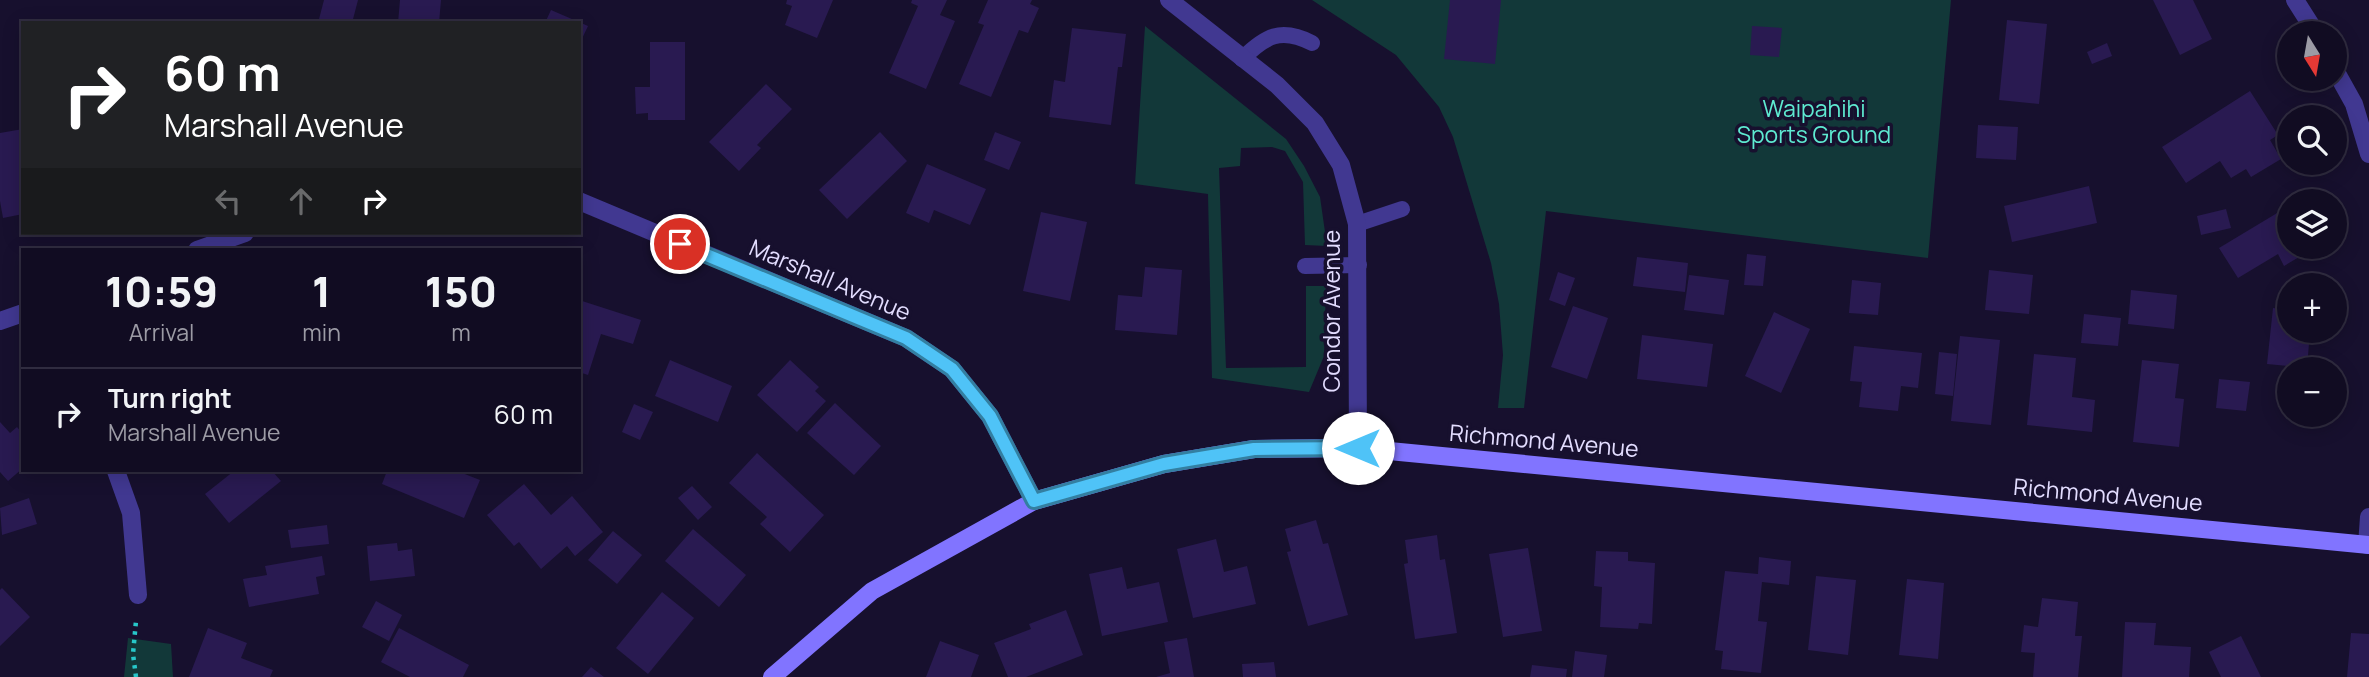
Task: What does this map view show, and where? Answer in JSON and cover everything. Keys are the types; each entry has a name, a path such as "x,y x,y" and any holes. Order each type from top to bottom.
{"street":[{"name":"Condor Avenue","path":"1169,0 1277,85 1315,123 1341,165 1357,224 1358,448"},
{"path":"2295,0 2308,21"},
{"path":"2347,91 2354,104 2369,154"},
{"name":"Marshall Avenue","path":"581,202 906,338 952,369 990,416 1034,501"},
{"path":"203,248 239,235"},
{"path":"0,321 21,314"},
{"name":"Richmond Avenue","path":"772,677 872,591 1034,501 1164,464 1254,449 1358,448 2368,545"},
{"path":"116,472 131,513 138,595"},
{"path":"2368,545 2369,517"}],"lane":[{"path":"1242,59 1256,45 1270,37 1287,34 1312,43"},
{"path":"1357,224 1402,209"},
{"path":"1305,266 1359,265"}],"path":[{"path":"136,677 134,654 138,595"}],"green space":[{"name":"Waipahihi Sports Ground","path":"1312,0 1951,0 1928,258 1546,211 1524,408 1498,408 1503,355 1499,304 1491,263 1453,137 1439,107 1396,55"},
{"path":"1145,26 1286,139 1320,197 1327,246 1305,245 1303,182 1285,151 1272,147 1241,148 1240,166 1219,168 1226,368 1306,367 1306,286 1326,286 1324,356 1309,392 1212,378 1208,194 1135,184"},
{"path":"128,638 171,644 173,677 124,677"}],"building":[{"path":"324,0 358,0 353,21 319,21"},
{"path":"400,0 441,0 439,21 398,21"},
{"path":"787,0 833,0 817,38 785,25 792,6 786,4"},
{"path":"912,0 947,0 940,15 955,21 926,89 889,73 918,6 911,3"},
{"path":"988,0 1032,0 1030,4 1039,8 1028,33 1019,30 991,97 959,84 984,25 978,23"},
{"path":"1450,0 1501,0 1495,64 1444,59"},
{"path":"2153,0 2193,0 2212,39 2180,55"},
{"path":"551,10 576,21 546,21"},
{"path":"2007,20 2047,24 2039,104 1999,100"},
{"path":"581,23 588,26 581,41"},
{"path":"1752,26 1782,28 1779,57 1750,55"},
{"path":"1072,28 1126,34 1122,67 1118,67 1111,125 1049,117 1054,80 1065,82"},
{"path":"650,42 685,42 685,120 648,120 648,113 636,114 635,87 650,87"},
{"path":"2107,43 2112,56 2092,64 2087,52"},
{"path":"766,84 792,109 757,145 761,148 739,171 709,142"},
{"path":"2250,91 2277,133 2270,140 2277,152 2277,161 2251,177 2246,169 2231,178 2220,161 2186,183 2162,147"},
{"path":"1978,125 2018,127 2016,160 1976,158"},
{"path":"21,129 21,214 3,218 0,201 0,133"},
{"path":"880,132 907,161 847,219 819,190"},
{"path":"995,132 1021,142 1009,170 984,160"},
{"path":"927,164 986,189 970,225 934,210 929,223 906,213"},
{"path":"2089,186 2097,223 2012,242 2004,206"},
{"path":"2226,209 2231,228 2201,235 2197,216"},
{"path":"1041,212 1087,222 1070,301 1023,291"},
{"path":"2277,213 2277,255 2238,278 2219,248"},
{"path":"1747,254 1766,256 1763,286 1744,285"},
{"path":"1637,257 1688,263 1685,292 1633,286"},
{"path":"2280,259 2296,259 2284,266"},
{"path":"1145,267 1182,270 1177,335 1115,330 1118,295 1142,297"},
{"path":"1989,270 2033,275 2029,314 1985,310"},
{"path":"1558,272 1575,278 1565,306 1549,300"},
{"path":"1689,275 1729,280 1724,315 1684,310"},
{"path":"1852,280 1881,283 1878,315 1849,313"},
{"path":"2131,290 2177,295 2174,329 2128,324"},
{"path":"581,301 641,320 633,344 601,334 588,375 581,373"},
{"path":"1573,306 1608,318 1587,379 1551,367"},
{"path":"2273,308 2277,308 2277,343 2309,343 2308,357 2277,357 2277,365 2267,364"},
{"path":"1774,312 1810,329 1781,393 1745,376"},
{"path":"2084,314 2121,318 2118,346 2081,343"},
{"path":"1642,335 1713,344 1707,387 1637,379"},
{"path":"1960,336 2000,340 1991,425 1951,421"},
{"path":"1854,346 1922,353 1918,388 1901,386 1898,411 1859,407 1862,382 1850,381"},
{"path":"1939,352 1957,354 1953,396 1935,394"},
{"path":"2034,354 2076,358 2072,397 2095,400 2092,432 2027,425"},
{"path":"670,360 732,386 718,422 655,396"},
{"path":"790,360 819,387 815,391 826,401 797,432 757,395"},
{"path":"2142,360 2179,364 2175,398 2184,399 2179,447 2133,442"},
{"path":"2219,379 2250,382 2246,411 2216,408"},
{"path":"835,403 881,446 854,475 807,433"},
{"path":"634,404 653,412 640,440 622,432"},
{"path":"0,422 10,433 17,427 21,432 21,470 8,481 0,472"},
{"path":"757,453 824,515 790,552 760,524 767,517 729,483"},
{"path":"233,472 273,472 281,481 229,523 205,494"},
{"path":"387,472 460,472 480,480 464,518 382,484"},
{"path":"524,484 551,515 572,496 603,532 575,556 567,546 541,569 519,542 514,546 487,515"},
{"path":"692,486 712,507 698,520 678,498"},
{"path":"29,498 37,524 2,535 0,508"},
{"path":"1316,520 1323,544 1328,543 1348,615 1308,626 1287,552 1291,551 1285,529"},
{"path":"327,525 329,544 291,548 288,530"},
{"path":"693,529 746,575 719,607 665,561"},
{"path":"613,531 642,555 617,584 588,560"},
{"path":"1437,535 1440,560 1445,559 1457,633 1415,639 1404,564 1408,563 1405,540"},
{"path":"1216,539 1224,572 1247,566 1256,604 1193,618 1177,549"},
{"path":"397,543 398,551 412,549 415,576 370,581 367,546"},
{"path":"1528,548 1542,631 1503,637 1489,554"},
{"path":"1596,551 1628,552 1628,561 1655,563 1652,624 1639,623 1638,629 1600,627 1602,587 1594,586"},
{"path":"322,556 325,575 316,577 319,594 249,607 243,579 267,575 265,566"},
{"path":"1759,557 1791,561 1789,585 1762,582 1758,621 1767,622 1761,673 1721,669 1723,651 1715,650 1725,571 1758,574"},
{"path":"1122,567 1127,589 1159,582 1168,622 1102,636 1089,574"},
{"path":"1816,576 1856,580 1848,655 1808,650"},
{"path":"1907,579 1944,583 1938,659 1899,655"},
{"path":"2,588 30,617 0,646 0,590"},
{"path":"662,592 694,618 648,674 616,648"},
{"path":"2042,598 2078,602 2075,636 2082,636 2078,677 2033,677 2035,653 2021,652 2024,625 2038,627"},
{"path":"376,601 402,615 389,641 362,627"},
{"path":"1066,610 1083,655 1026,677 1008,677 994,643 1031,629 1029,624"},
{"path":"2125,622 2156,623 2154,645 2191,647 2189,677 2122,677"},
{"path":"208,628 247,643 241,658 273,670 270,677 189,677"},
{"path":"399,628 469,665 463,677 410,677 381,662"},
{"path":"2351,633 2369,634 2369,677 2347,677"},
{"path":"2241,636 2261,677 2221,677 2209,652"},
{"path":"1187,638 1194,677 1156,677 1170,673 1164,642"},
{"path":"940,641 979,655 971,677 926,677"},
{"path":"1575,651 1607,655 1604,677 1572,677"},
{"path":"1274,662 1276,677 1243,677 1242,664"},
{"path":"1532,665 1567,669 1566,677 1530,677"},
{"path":"591,667 604,677 582,677"}],"route":[{"path":"680,244 906,338 952,369 990,416 1034,501 1164,464 1254,449 1358,448"}]}
